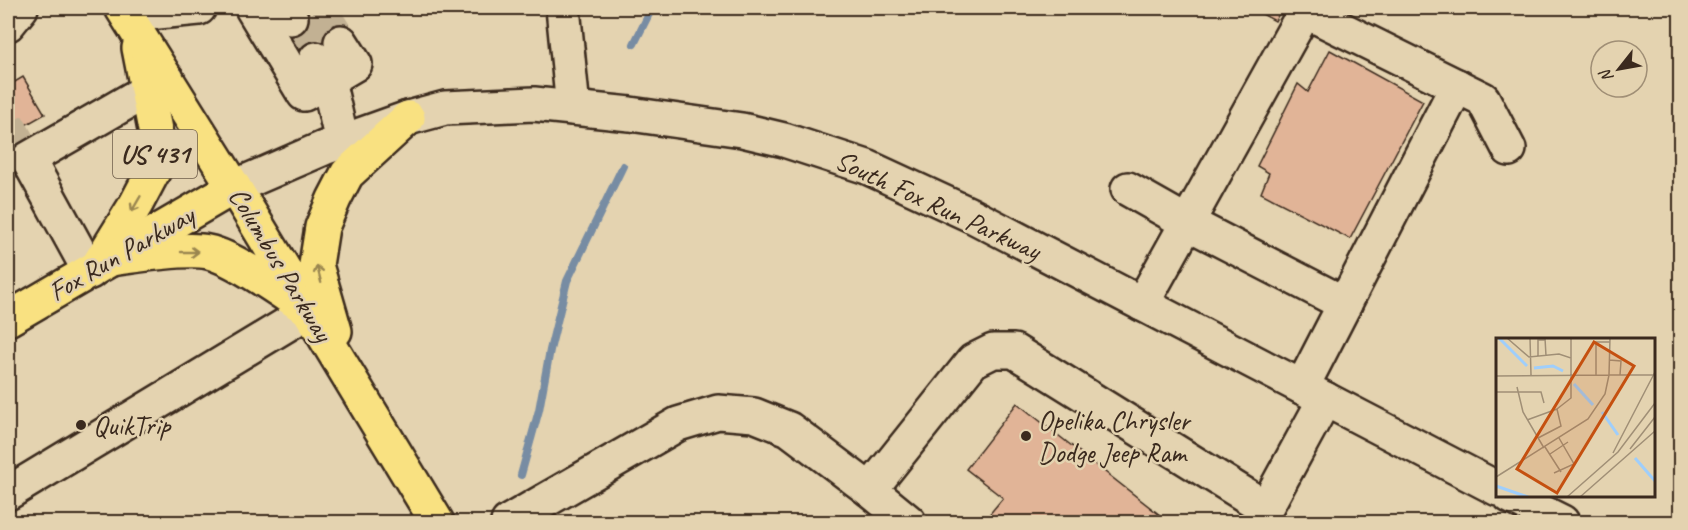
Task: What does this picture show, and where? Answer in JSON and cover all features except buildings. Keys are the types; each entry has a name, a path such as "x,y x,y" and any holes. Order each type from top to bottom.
{"main road":[{"name":"Columbus Parkway","path":"128,16 158,85 234,187 437,522"},
{"name":"US 431","path":"99,266 154,170 158,85"},
{"path":"346,371 316,265 322,227 347,174 408,118"},
{"name":"Fox Run Parkway","path":"8,319 234,187"},
{"path":"99,266 183,252 208,252 250,273 309,311"}],"street":[{"path":"8,24 21,8"},
{"path":"128,16 199,8"},
{"path":"252,8 304,94 328,60 342,142"},
{"path":"563,8 573,108"},
{"path":"1142,304 1305,11 1483,99 1509,148"},
{"path":"99,266 28,159 158,85"},
{"path":"870,490 973,362 993,351 1014,351 1262,515 1313,393 1345,304 1457,86"},
{"name":"South Fox Run Parkway","path":"234,187 342,142 408,118 445,108 534,104 742,129 867,167 971,215 1496,488"},
{"path":"1128,189 1188,223 1345,304"},
{"path":"8,493 309,311"},
{"path":"508,522 678,424 718,412 754,415 789,429 909,522"},
{"path":"1514,497 1562,522"}],"waterway":[{"path":"634,44 652,8"},
{"path":"521,475 539,410 550,350 567,281 623,166"}],"tunnel":[{"path":"320,8 341,42"},
{"path":"291,18 316,59"},
{"path":"8,124 28,159"}],"place":[{"name":"QuikTrip","path":"81,425"},
{"name":"Opelika Chrysler Dodge Jeep Ram","path":"1026,436"}]}
